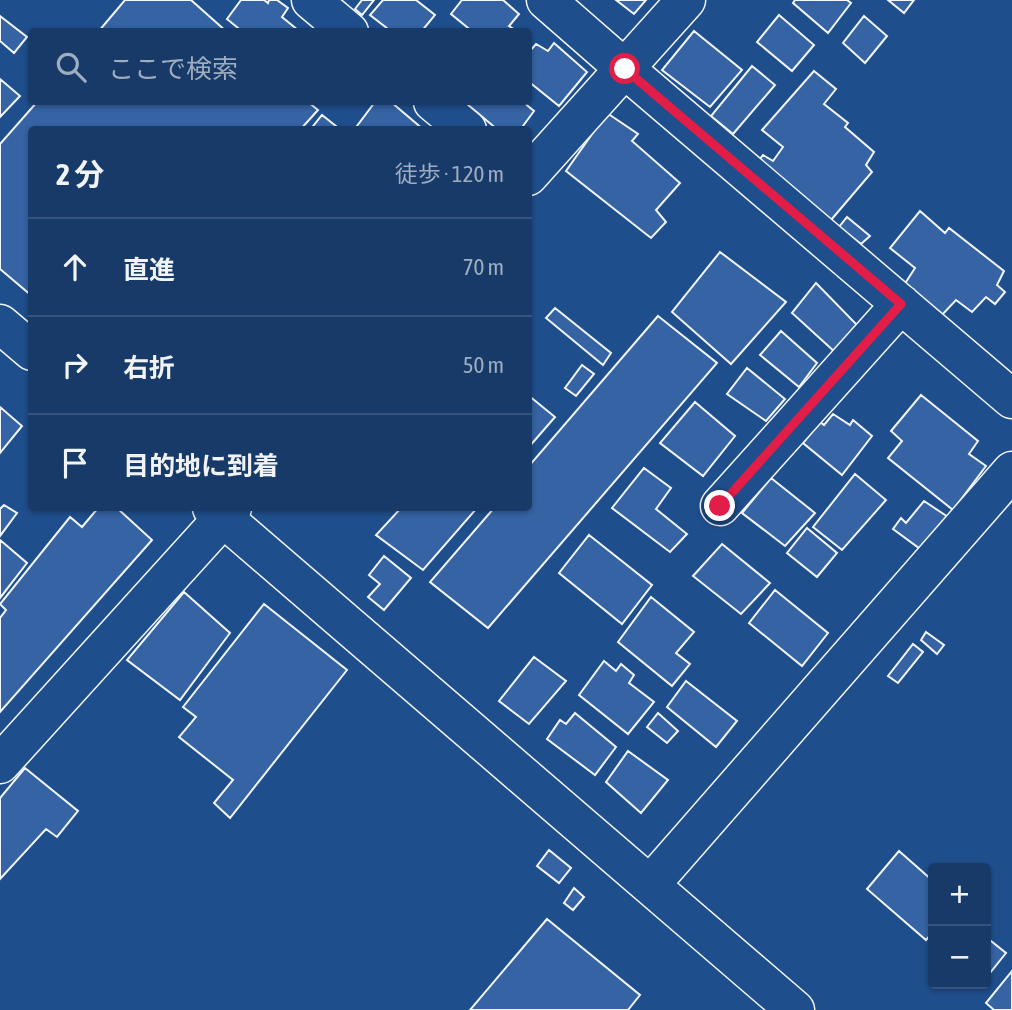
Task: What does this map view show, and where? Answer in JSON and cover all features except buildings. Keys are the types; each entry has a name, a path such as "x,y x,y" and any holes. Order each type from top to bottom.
{"street":[{"path":"311,0 344,28"},
{"path":"546,0 1012,398"},
{"path":"532,172 686,0"},
{"path":"437,105 462,126"},
{"path":"720,506 901,304"},
{"path":"0,324 28,348"},
{"path":"650,885 1012,471"},
{"path":"0,764 222,511 795,1010"}],"route":[{"path":"625,69 901,304 720,506"}]}
